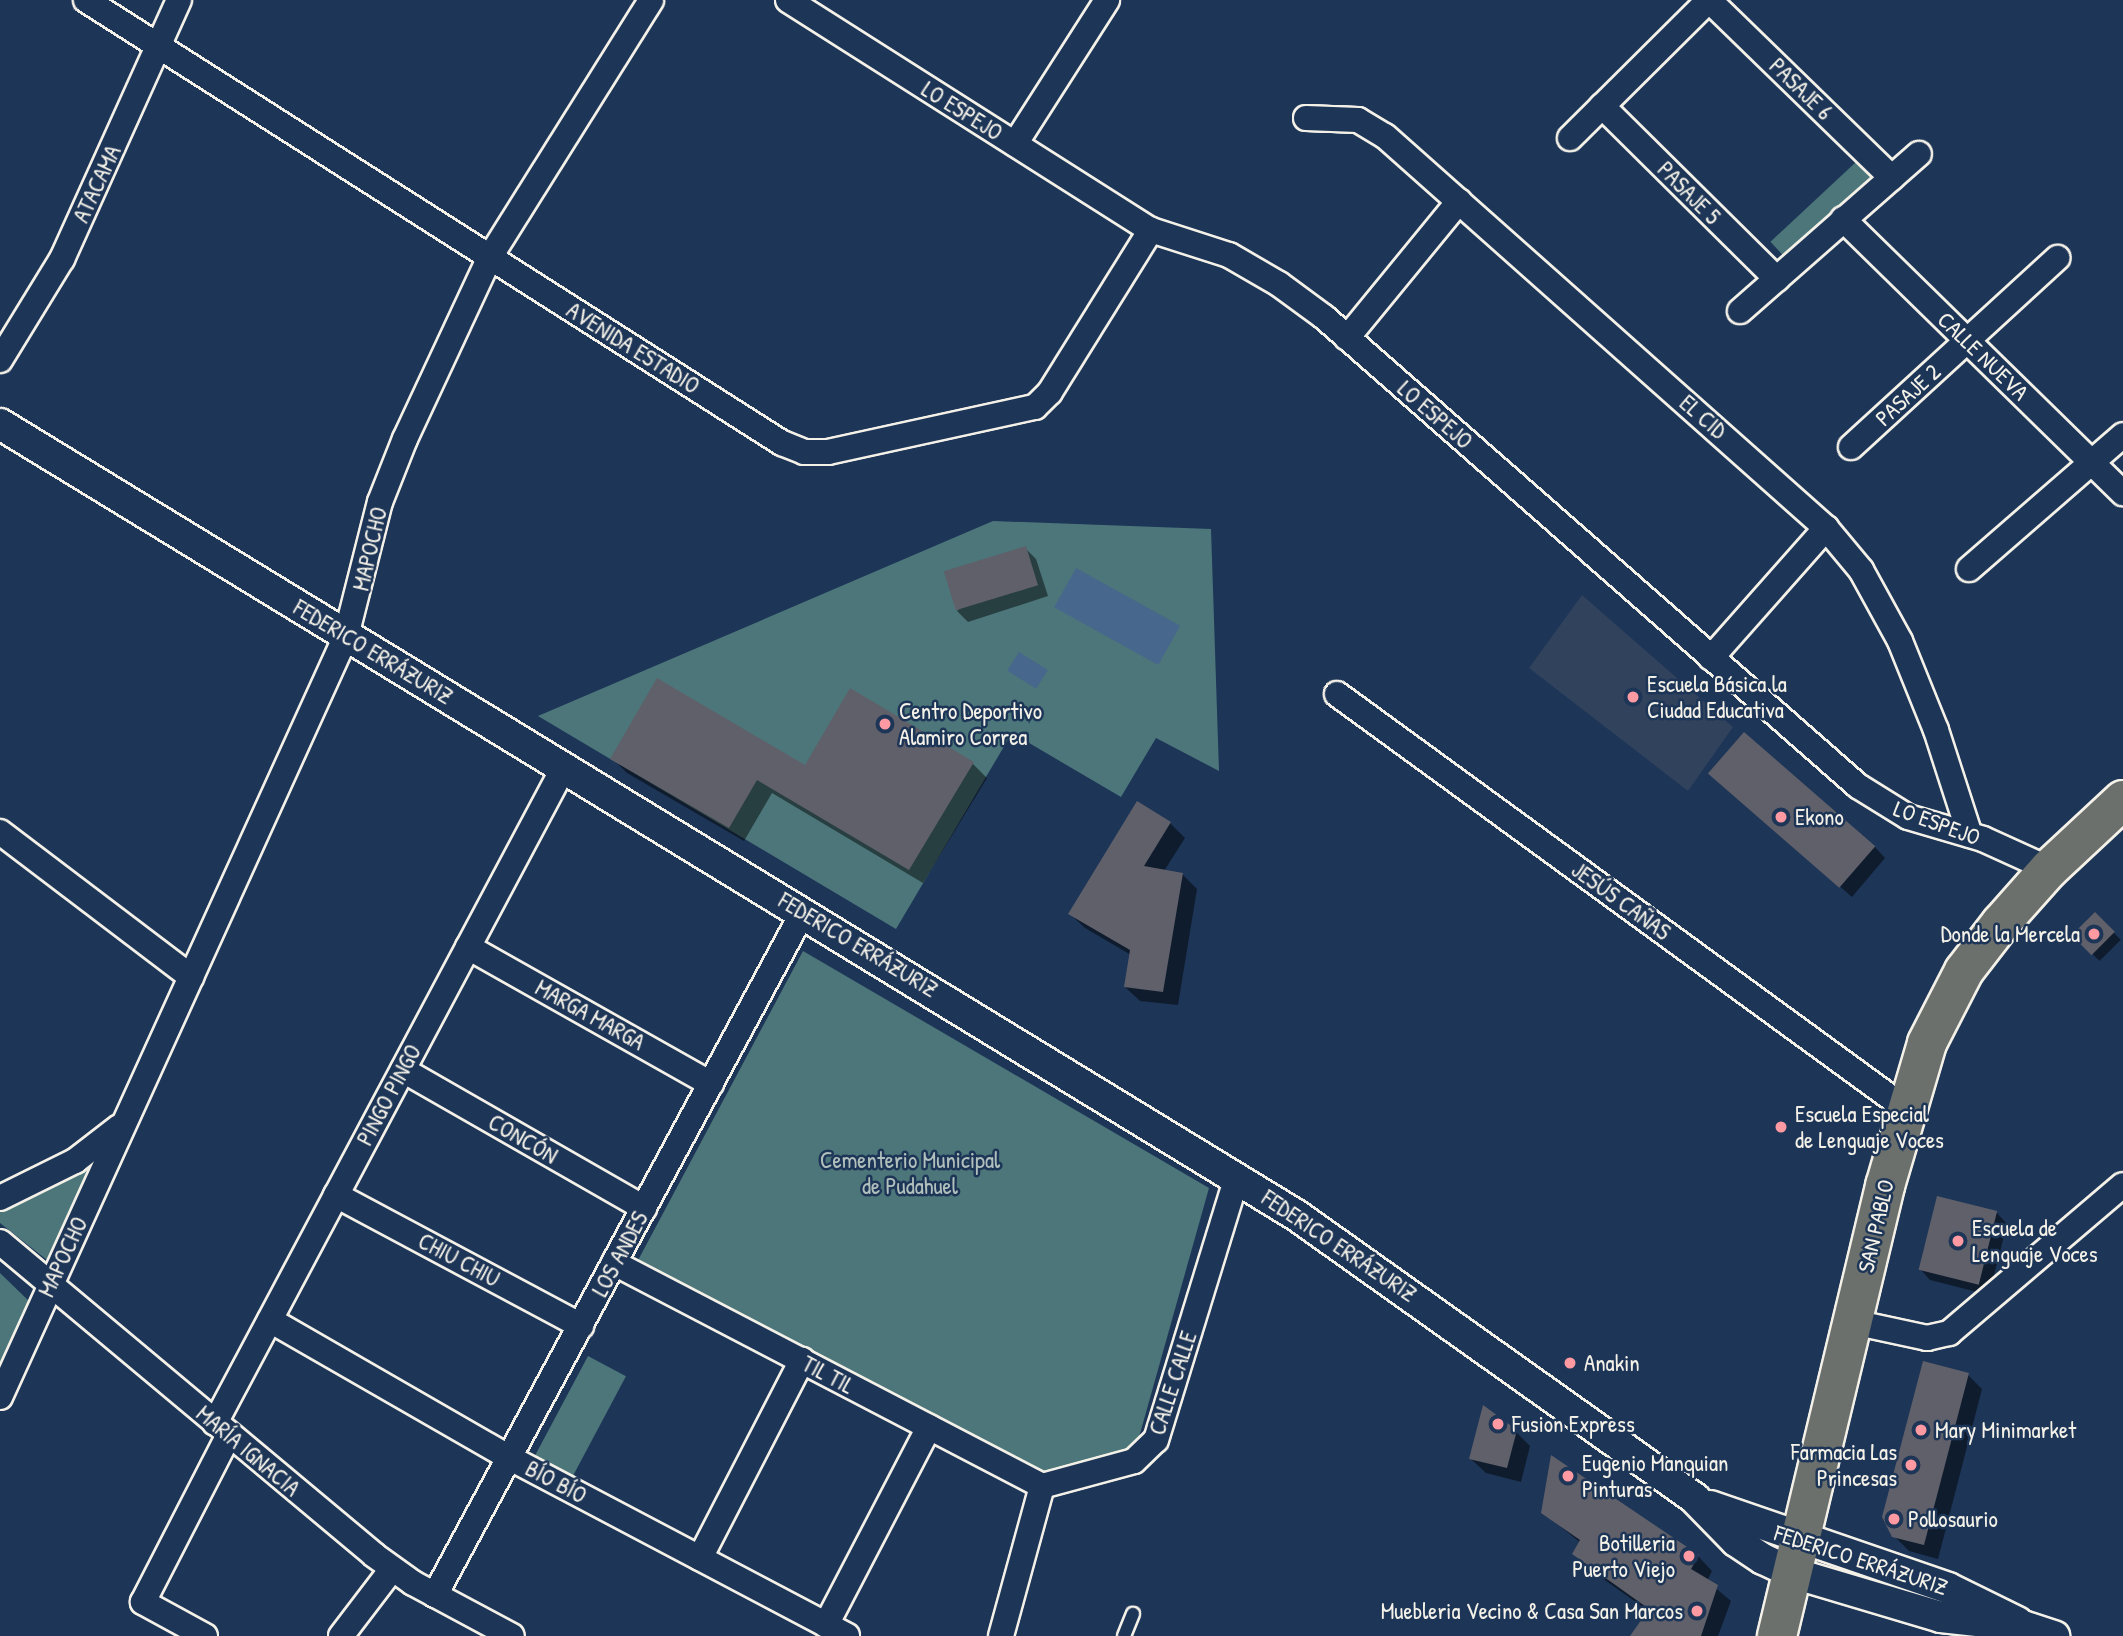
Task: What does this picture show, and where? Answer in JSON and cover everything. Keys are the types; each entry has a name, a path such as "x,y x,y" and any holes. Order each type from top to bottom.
{"main road":[{"name":"SAN PABLO","path":"1777,1636 1905,1108 1927,1043 1964,971 2049,869 2123,800"}],"street":[{"name":"AVENIDA ESTADIO","path":"86,0 782,443 816,453 1035,407 1050,392 1151,230"},
{"name":"ATACAMA","path":"0,360 62,258 160,47 179,0"},
{"name":"MAPOCHO","path":"0,1397 346,636 390,474 490,257 651,0"},
{"name":"LO ESPEJO","path":"788,0 1151,230 1199,243 1258,270 1347,338 1873,798 1908,817 1970,835 2049,869"},
{"path":"1015,144 1107,0"},
{"path":"1570,138 1709,0"},
{"name":"PASAJE 6","path":"1709,0 1892,178"},
{"name":"PASAJE 5","path":"1602,106 1777,279"},
{"name":"EL CID","path":"1306,118 1346,118 1373,127 1826,528 1861,570 1900,640 1936,730 1970,835"},
{"path":"1740,311 1919,154"},
{"path":"1347,338 1459,201"},
{"name":"CALLE NUEVA","path":"1843,219 2123,493"},
{"name":"PASAJE 2","path":"1851,447 2057,258"},
{"name":"FEDERICO ERRÁZURIZ","path":"0,424 1237,1177 1364,1261 1695,1499 1747,1549 1797,1556 1941,1617 2023,1626 2054,1636"},
{"path":"1969,569 2123,435"},
{"path":"1712,658 1826,528"},
{"name":"JESÚS CAÑAS","path":"1337,694 1905,1108"},
{"name":"PINGO PINGO","path":"205,1636 143,1602 270,1320 564,767"},
{"path":"0,831 191,977"},
{"name":"LOS ANDES","path":"435,1595 803,912"},
{"name":"MARGA MARGA","path":"468,947 711,1084"},
{"name":"CONCÓN","path":"403,1070 644,1208"},
{"name":"MAPOCHO","path":"0,1198 75,1161 127,1119"},
{"name":"CALLE CALLE","path":"1042,1486 1134,1461 1156,1440 1237,1177"},
{"path":"1853,1322 1927,1338 1949,1333 2123,1185"},
{"name":"CHIU CHIU","path":"336,1195 581,1326"},
{"name":"MARÍA IGNACIA","path":"0,1242 392,1569 512,1636"},
{"name":"TIL TIL","path":"614,1263 1042,1486"},
{"name":"BÍO BÍO","path":"270,1320 510,1458 837,1630"},
{"path":"700,1558 802,1360"},
{"path":"837,1630 929,1427"},
{"path":"1000,1636 1042,1486"},
{"path":"341,1636 392,1569"}],"lane":[{"path":"1124,1636 1133,1614"}],"shaded area":[{"path":"1076,568 1180,626 1158,665 1054,607"},
{"name":"Escuela Básica la Ciudad Educativa","path":"1582,595 1733,727 1688,791 1529,668"},
{"path":"1019,652 1048,670 1036,689 1007,671"}],"green space":[{"path":"1856,162 1871,178 1785,258 1770,242"},
{"name":"Centro Deportivo Alamiro Correa","path":"993,521 1211,529 1219,771 1156,738 1121,797 1012,733 896,929 538,716"},
{"name":"Cementerio Municipal de Pudahuel","path":"803,951 1209,1188 1136,1448 1051,1480 636,1264"},
{"path":"91,1165 47,1260 0,1223 0,1210"},
{"path":"0,1273 32,1304 0,1374"},
{"path":"588,1356 626,1376 570,1481 532,1461"}],"building":[{"path":"1026,546 1038,585 956,610 944,571"},
{"path":"657,678 805,765 850,688 974,762 909,870 757,780 729,828 610,759"},
{"path":"1744,732 1875,846 1839,888 1708,774"},
{"path":"1137,801 1171,822 1144,866 1183,873 1163,992 1124,987 1130,950 1068,914"},
{"name":"Donde la Mercela","path":"2095,912 2115,932 2091,955 2072,935"},
{"name":"Escuela de Lenguaje Voces","path":"1937,1196 1997,1211 1979,1285 1919,1270"},
{"path":"1923,1361 1969,1373 1924,1545 1892,1537 1882,1517"},
{"path":"1483,1405 1517,1430 1507,1468 1469,1459"},
{"path":"1551,1455 1699,1555 1691,1569 1718,1585 1701,1636 1630,1636 1649,1609 1572,1554 1580,1540 1541,1513"}],"place":[{"name":"Escuela Básica la Ciudad Educativa","path":"1633,697"},
{"name":"Centro Deportivo Alamiro Correa","path":"885,724"},
{"name":"Ekono","path":"1781,817"},
{"name":"Donde la Mercela","path":"2094,934"},
{"name":"Escuela Especial de Lenguaje Voces","path":"1781,1127"},
{"name":"Escuela de Lenguaje Voces","path":"1958,1241"},
{"name":"Anakin","path":"1570,1363"},
{"name":"Fusion Express","path":"1498,1424"},
{"name":"Mary Minimarket","path":"1921,1430"},
{"name":"Farmacia Las Princesas","path":"1911,1465"},
{"name":"Eugenio Manquian Pinturas","path":"1568,1476"},
{"name":"Pollosaurio","path":"1894,1519"},
{"name":"Botilleria Puerto Viejo","path":"1689,1556"},
{"name":"Muebleria Vecino & Casa San Marcos","path":"1697,1611"}]}
